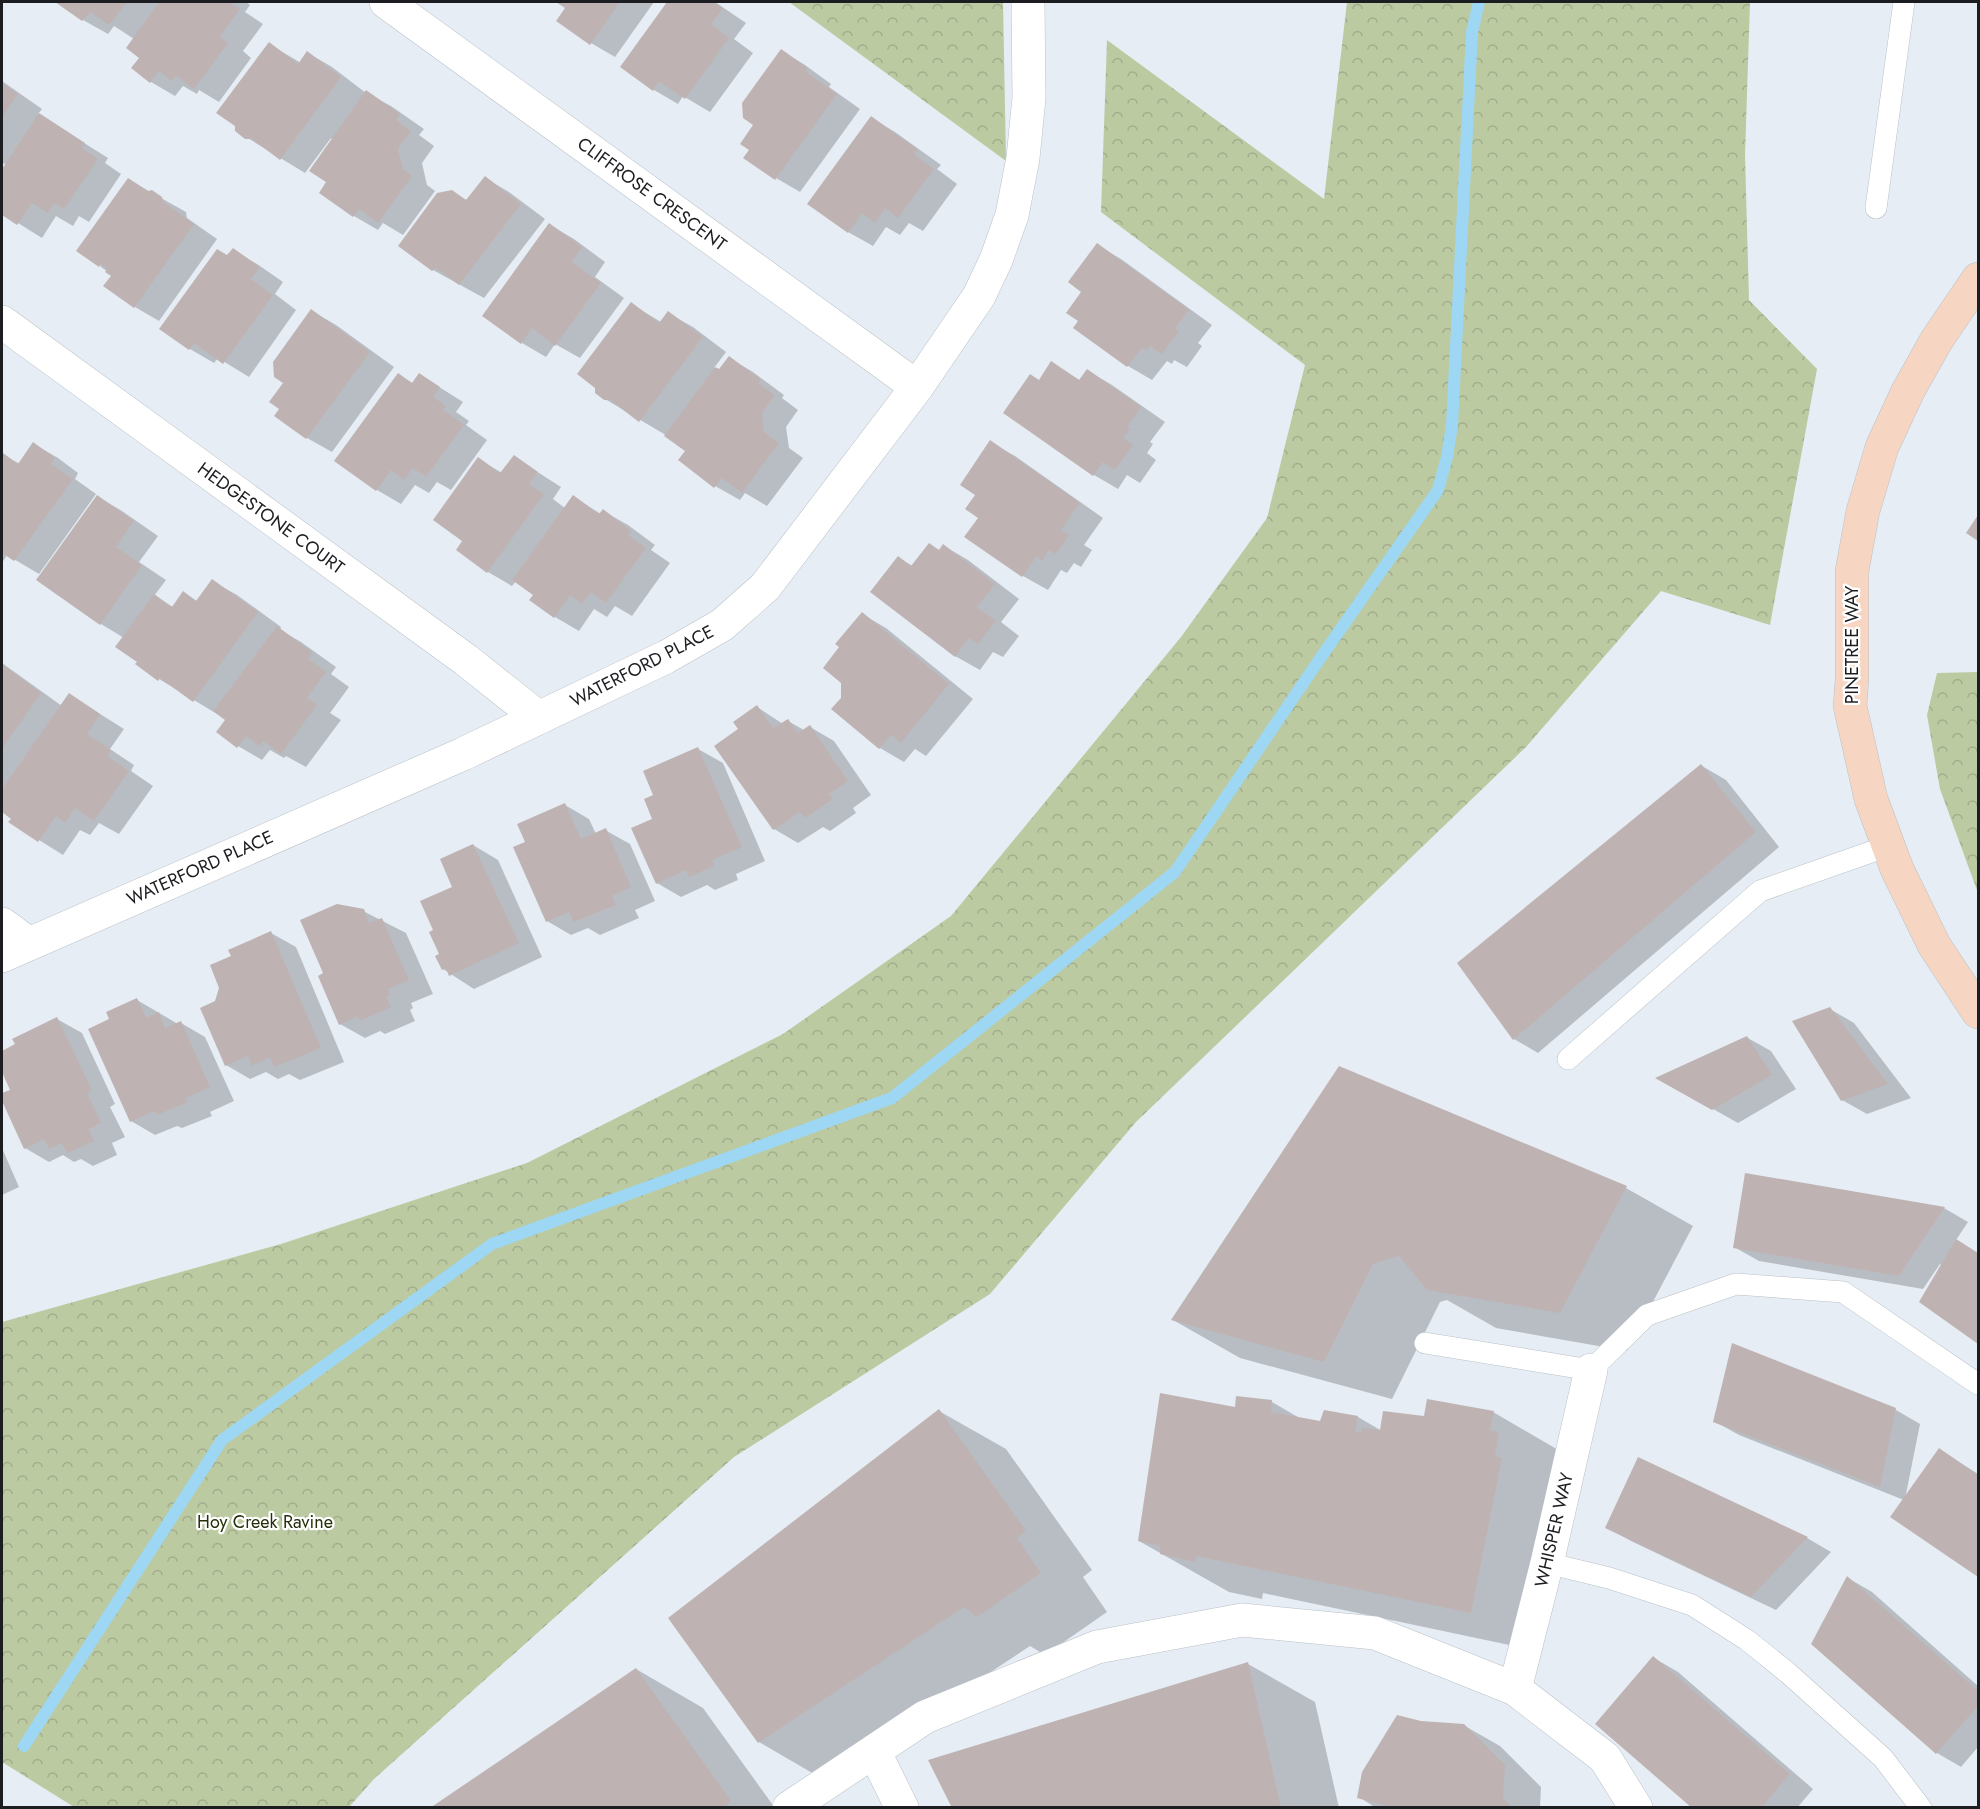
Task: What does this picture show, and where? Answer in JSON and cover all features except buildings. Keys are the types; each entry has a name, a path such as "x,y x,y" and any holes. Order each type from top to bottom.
{"main road":[{"name":"PINETREE WAY","path":"1978,279 1936,341 1908,391 1882,447 1863,511 1852,571 1850,706 1871,799 1897,869 1934,945 1978,1012"}],"street":[{"name":"CLIFFROSE CRESCENT","path":"386,2 917,387"},
{"name":"WATERFORD PLACE","path":"15,950 463,754 666,657 722,625 765,587 917,387 979,296 996,260 1012,215 1023,158 1029,98 1028,2"},
{"name":"HEDGESTONE COURT","path":"2,322 466,660 539,718"},
{"path":"2,924 15,950"},
{"name":"WHISPER WAY","path":"1515,1689 1547,1563 1591,1370"},
{"path":"789,1808 925,1718 1098,1647 1242,1620 1375,1633 1515,1689 1605,1758 1636,1808"},
{"path":"874,1751 902,1808"}],"lane":[{"path":"1876,208 1904,2"},
{"path":"1568,1059 1760,891 1888,846"},
{"path":"1425,1343 1591,1370 1647,1315 1736,1284 1843,1292 1978,1384"},
{"path":"1547,1563 1609,1578 1692,1605 1746,1640 1788,1673 1883,1758 1921,1808"}],"green space":[{"path":"789,2 1003,2 1006,161"},
{"name":"Hoy Creek Ravine","path":"1347,2 1750,2 1745,155 1749,300 1817,369 1770,625 1661,591 1526,747 1136,1122 990,1294 734,1457 374,1779 349,1807 74,1807 2,1762 2,1322 281,1244 527,1163 783,1034 951,916 1181,637 1267,518 1305,365 1101,212 1107,40 1324,199"},
{"path":"1978,672 1978,893 1940,789 1927,715 1937,673"}],"waterway":[{"path":"24,1746 222,1440 492,1244 892,1098 1175,872 1438,490 1447,457 1452,425 1472,32 1479,2"}]}
